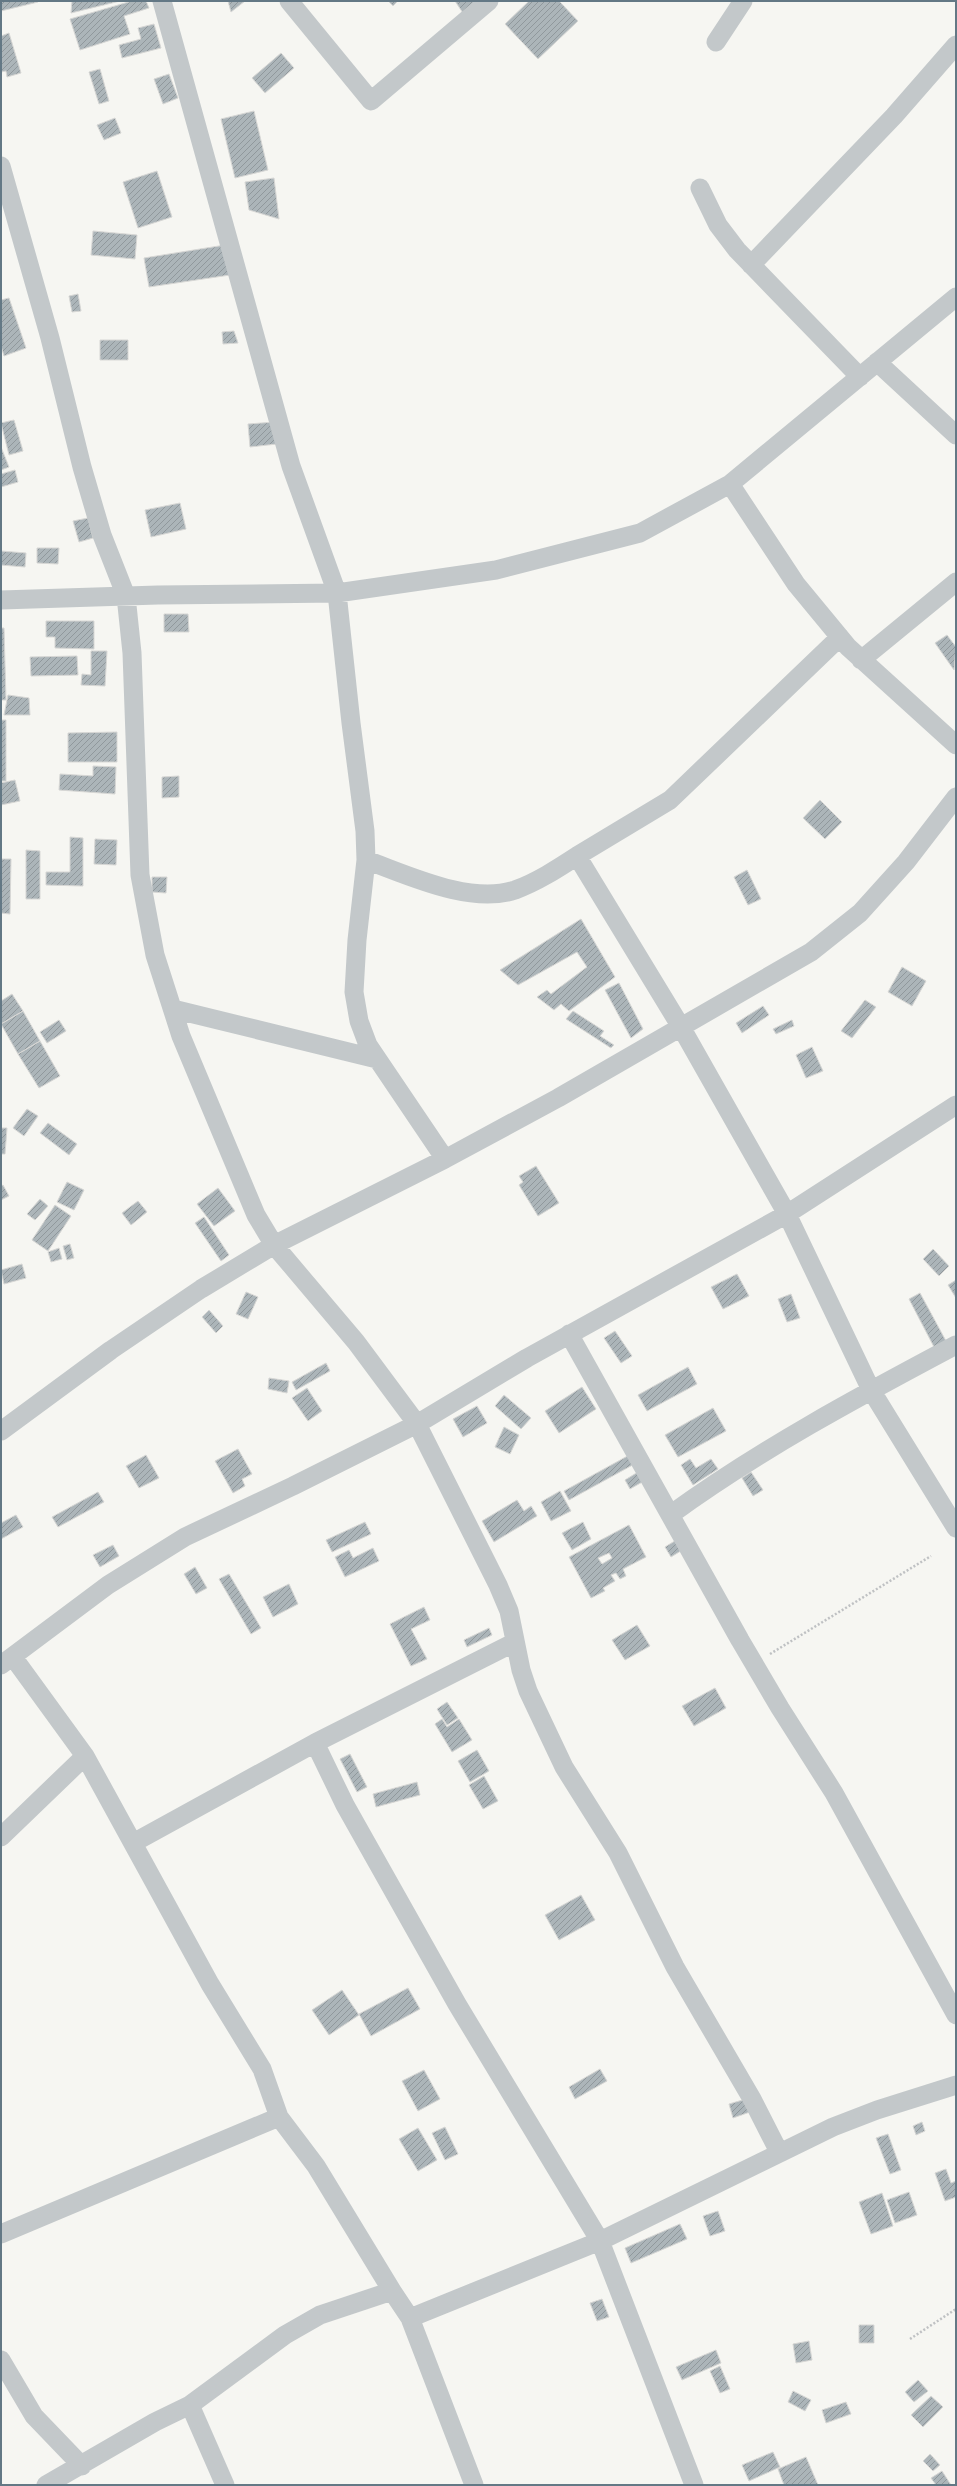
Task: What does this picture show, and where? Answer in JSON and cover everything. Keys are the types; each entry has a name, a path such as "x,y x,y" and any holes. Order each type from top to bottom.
{"street":[{"path":"162,1 291,466 337,593 350,723 365,831 366,860 356,940 354,992 359,1021 368,1045 445,1159"},
{"path":"289,1 371,101 489,1"},
{"path":"716,42 743,1"},
{"path":"752,265 894,116 956,45"},
{"path":"1,166 50,338 82,467 102,535 126,596 132,652 140,875 155,955 181,1036 256,1215 274,1245 356,1342 417,1424 498,1585 509,1611 515,1642 528,1691 564,1767 618,1853 675,1967 752,2099 779,2152"},
{"path":"700,188 718,225 737,250 860,377"},
{"path":"1,600 126,596 337,593 496,570 632,536 730,484 956,297"},
{"path":"877,362 956,435"},
{"path":"730,484 796,584 840,637 861,660 956,745"},
{"path":"861,660 956,582"},
{"path":"366,860 445,888 484,894 514,890 543,877 670,800 840,637"},
{"path":"1,1431 111,1350 202,1289 274,1245 445,1159 681,1027 811,952 860,912 906,862 956,796"},
{"path":"577,856 681,1027 787,1214 871,1390 956,1528"},
{"path":"173,1009 377,1058"},
{"path":"474,2485 410,2318 316,2166 279,2117 262,2069 210,1984 85,1756 7,1661 108,1585 185,1537 293,1486 417,1424 569,1334 787,1214 956,1105"},
{"path":"569,1334 754,1664 834,1793 956,2015"},
{"path":"670,1515 719,1482 871,1390 956,1345"},
{"path":"133,1843 315,1743 515,1642"},
{"path":"315,1743 345,1805 457,2004 600,2241 694,2485"},
{"path":"1,1837 85,1756"},
{"path":"410,2318 600,2241 779,2152 833,2127 877,2110 956,2085"},
{"path":"1,2234 279,2117"},
{"path":"46,2485 82,2466 155,2422 190,2405 285,2335 320,2314 392,2291"},
{"path":"1,2360 34,2416 82,2466"},
{"path":"190,2405 225,2485"}],"path":[{"path":"754,1664 931,1556"},
{"path":"910,2339 956,2309"}],"building":[{"path":"1,1 38,1 38,2 1,11"},
{"path":"72,1 120,1 71,13"},
{"path":"132,1 146,1 149,8 124,16 130,34 80,50 70,19"},
{"path":"228,1 245,1 231,12"},
{"path":"388,1 398,1 393,6"},
{"path":"455,1 473,1 475,4 463,13"},
{"path":"529,1 559,1 578,21 538,59 505,24"},
{"path":"154,24 161,48 122,58 119,45 141,39 138,28"},
{"path":"9,33 21,73 7,77 6,71 1,72 1,36"},
{"path":"281,53 294,68 265,93 252,78"},
{"path":"100,69 109,101 99,104 89,72"},
{"path":"169,74 178,98 163,104 154,79"},
{"path":"254,111 268,170 235,178 221,119"},
{"path":"115,118 121,133 104,140 97,125"},
{"path":"157,171 172,217 138,228 123,182"},
{"path":"274,178 279,219 249,210 245,182"},
{"path":"93,231 137,235 135,259 91,255"},
{"path":"225,245 230,275 149,287 144,258"},
{"path":"78,294 81,311 72,312 69,296"},
{"path":"9,298 26,348 4,356 1,346 1,300"},
{"path":"234,331 238,343 223,344 222,332"},
{"path":"100,340 128,340 128,360 100,360"},
{"path":"14,420 23,451 9,455 1,423"},
{"path":"275,422 277,444 250,447 248,424"},
{"path":"1,447 9,467 1,470"},
{"path":"15,470 18,482 1,487 1,474"},
{"path":"180,503 186,529 151,537 145,510"},
{"path":"88,518 93,538 79,542 73,521"},
{"path":"37,548 59,548 58,564 37,563"},
{"path":"1,551 26,553 25,567 1,565"},
{"path":"164,614 188,614 189,632 164,632"},
{"path":"46,621 94,621 94,649 55,648 55,637 46,637"},
{"path":"1,628 4,628 6,700 1,700"},
{"path":"947,635 956,647 954,670 935,643"},
{"path":"91,651 107,651 105,686 81,685 82,674 91,675"},
{"path":"77,656 78,675 31,676 30,657"},
{"path":"8,695 29,698 30,715 4,715"},
{"path":"1,720 6,720 6,781 1,781"},
{"path":"117,732 117,762 68,762 68,733"},
{"path":"93,766 116,767 115,794 59,790 60,774 93,776"},
{"path":"179,776 179,797 162,798 162,777"},
{"path":"15,780 20,801 1,805 1,783"},
{"path":"820,800 842,822 825,839 803,818"},
{"path":"70,837 83,838 83,886 46,885 46,872 70,872"},
{"path":"95,839 117,840 116,865 94,864"},
{"path":"26,850 40,851 40,899 26,899"},
{"path":"1,859 11,859 10,914 1,913"},
{"path":"747,870 761,899 748,905 734,877"},
{"path":"152,877 167,877 166,893 152,892"},
{"path":"581,919 615,977 569,1011 561,1004 554,1010 537,997 547,990 551,994 587,967 577,952 518,985 500,970"},
{"path":"902,967 926,981 912,1006 888,992"},
{"path":"619,983 643,1029 631,1038 605,990"},
{"path":"12,994 23,1011 1,1024 1,1001"},
{"path":"865,1000 876,1007 852,1038 841,1031"},
{"path":"763,1006 769,1015 742,1033 736,1023"},
{"path":"23,1011 40,1041 18,1054 1,1024"},
{"path":"573,1011 604,1031 600,1036 614,1045 611,1048 566,1019"},
{"path":"59,1020 66,1031 47,1043 40,1032"},
{"path":"792,1020 794,1026 776,1034 773,1029"},
{"path":"40,1041 60,1076 39,1088 18,1054"},
{"path":"812,1047 823,1071 806,1078 796,1055"},
{"path":"27,1109 38,1116 24,1136 13,1128"},
{"path":"48,1123 77,1144 69,1155 40,1133"},
{"path":"1,1128 7,1128 5,1154 1,1154"},
{"path":"536,1166 559,1203 538,1216 519,1185 523,1182 519,1176"},
{"path":"67,1182 84,1190 74,1210 57,1202"},
{"path":"3,1185 9,1196 1,1200 1,1186"},
{"path":"218,1188 235,1211 214,1226 197,1204"},
{"path":"40,1199 48,1206 35,1220 27,1214"},
{"path":"138,1201 147,1212 131,1225 122,1213"},
{"path":"55,1205 71,1216 48,1251 32,1240"},
{"path":"204,1217 229,1255 221,1261 195,1223"},
{"path":"70,1244 74,1258 67,1260 63,1246"},
{"path":"59,1248 62,1259 51,1262 48,1252"},
{"path":"933,1249 949,1266 939,1276 923,1259"},
{"path":"22,1264 26,1278 4,1284 1,1270"},
{"path":"737,1274 749,1296 723,1309 711,1287"},
{"path":"956,1280 956,1298 948,1285"},
{"path":"246,1292 258,1297 248,1319 236,1314"},
{"path":"920,1293 946,1341 934,1347 909,1299"},
{"path":"791,1294 800,1318 787,1322 778,1299"},
{"path":"209,1310 223,1326 216,1333 202,1317"},
{"path":"615,1331 632,1356 621,1363 604,1338"},
{"path":"326,1363 330,1371 296,1390 292,1382"},
{"path":"688,1367 697,1384 647,1411 638,1395"},
{"path":"269,1378 289,1381 287,1393 268,1389"},
{"path":"582,1387 596,1409 559,1433 545,1411"},
{"path":"307,1388 322,1411 308,1421 292,1398"},
{"path":"504,1395 531,1418 521,1429 495,1406"},
{"path":"477,1406 487,1423 463,1437 453,1419"},
{"path":"713,1408 726,1431 678,1457 665,1435"},
{"path":"504,1427 519,1435 510,1454 495,1447"},
{"path":"238,1449 252,1474 242,1479 245,1486 233,1493 215,1461"},
{"path":"633,1453 638,1462 569,1500 564,1491"},
{"path":"146,1455 159,1478 139,1488 126,1466"},
{"path":"690,1459 696,1468 711,1459 718,1469 693,1485 681,1465"},
{"path":"638,1472 644,1481 630,1489 625,1480"},
{"path":"751,1472 763,1490 753,1496 742,1478"},
{"path":"560,1491 571,1511 551,1521 541,1502"},
{"path":"98,1492 104,1502 58,1527 52,1517"},
{"path":"517,1500 524,1511 531,1506 537,1516 494,1542 482,1521"},
{"path":"16,1515 23,1527 1,1539 1,1523"},
{"path":"365,1522 371,1534 332,1552 326,1540"},
{"path":"583,1522 591,1539 572,1550 562,1533"},
{"path":"629,1525 646,1557 623,1569 626,1576 620,1579 616,1573 611,1575 615,1581 603,1588 605,1591 591,1598 569,1557","holes":["609,1553 612,1558 602,1564 598,1558"]},
{"path":"678,1539 684,1549 671,1557 665,1547"},
{"path":"113,1545 119,1556 100,1567 93,1555"},
{"path":"373,1548 379,1561 345,1577 335,1557 349,1550 353,1558"},
{"path":"195,1567 207,1588 196,1594 184,1574"},
{"path":"229,1574 261,1628 251,1634 219,1579"},
{"path":"289,1584 298,1604 273,1617 263,1597"},
{"path":"424,1607 430,1620 411,1629 427,1659 411,1666 390,1624"},
{"path":"637,1625 650,1646 625,1660 612,1640"},
{"path":"489,1628 492,1635 467,1647 464,1640"},
{"path":"715,1688 726,1708 694,1726 682,1706"},
{"path":"447,1702 458,1718 447,1725 437,1709"},
{"path":"442,1719 447,1727 459,1719 472,1740 452,1752 435,1724"},
{"path":"477,1750 489,1771 470,1782 458,1761"},
{"path":"350,1754 367,1787 357,1792 340,1759"},
{"path":"484,1776 498,1801 483,1809 469,1785"},
{"path":"417,1782 420,1795 376,1807 373,1794"},
{"path":"581,1895 595,1920 559,1940 545,1915"},
{"path":"408,1988 420,2009 371,2036 359,2014"},
{"path":"342,1990 359,2015 329,2035 312,2010"},
{"path":"600,2069 607,2081 575,2099 569,2087"},
{"path":"424,2070 440,2099 418,2111 402,2081"},
{"path":"746,2099 750,2112 733,2118 729,2104"},
{"path":"922,2122 925,2131 916,2135 913,2126"},
{"path":"445,2127 458,2154 445,2160 432,2133"},
{"path":"418,2128 437,2160 418,2171 399,2139"},
{"path":"888,2134 901,2170 890,2174 876,2138"},
{"path":"946,2169 951,2183 956,2181 956,2197 945,2201 935,2173"},
{"path":"909,2192 917,2215 895,2223 887,2200"},
{"path":"882,2193 893,2226 871,2234 859,2202"},
{"path":"718,2211 725,2231 710,2236 703,2216"},
{"path":"680,2224 687,2239 631,2263 625,2248"},
{"path":"602,2299 609,2317 597,2321 590,2303"},
{"path":"859,2325 874,2325 874,2343 859,2343"},
{"path":"809,2341 812,2360 796,2363 793,2344"},
{"path":"716,2350 721,2363 682,2380 676,2367"},
{"path":"720,2366 730,2389 720,2393 710,2371"},
{"path":"918,2380 928,2391 914,2402 905,2392"},
{"path":"793,2391 811,2400 805,2411 788,2402"},
{"path":"931,2396 943,2407 923,2427 911,2415"},
{"path":"846,2402 851,2414 826,2423 822,2410"},
{"path":"773,2452 780,2467 749,2481 742,2465"},
{"path":"930,2454 940,2465 933,2471 923,2461"},
{"path":"806,2457 818,2485 784,2485 778,2469"},
{"path":"942,2471 951,2485 936,2485 931,2478"}]}
